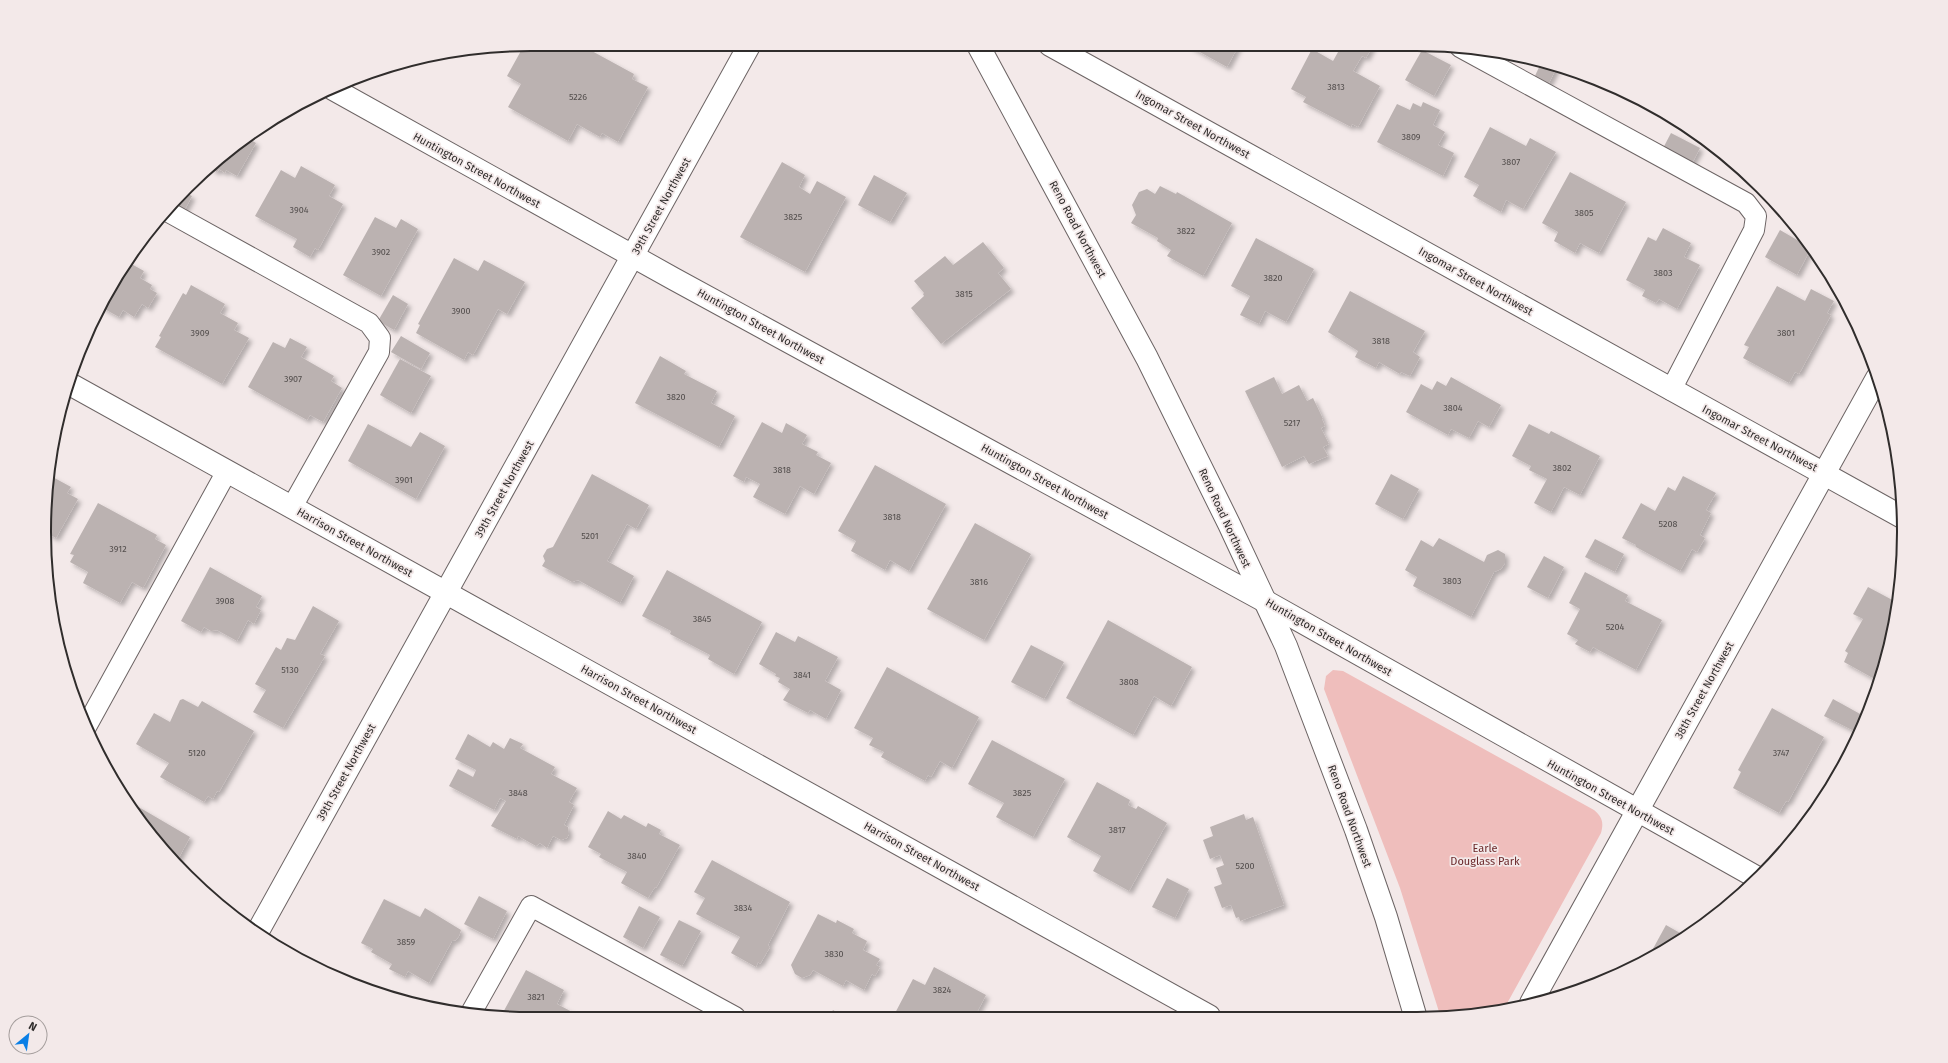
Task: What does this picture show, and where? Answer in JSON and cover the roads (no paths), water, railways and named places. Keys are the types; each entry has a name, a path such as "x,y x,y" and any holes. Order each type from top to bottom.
{"street":[{"name":"39th Street Northwest","path":"260,928 746,51"},
{"name":"Reno Road Northwest","path":"982,51 1147,358 1229,524 1263,600 1286,646 1356,830 1386,917 1414,1012"},
{"name":"Ingomar Street Northwest","path":"1061,51 1671,390 1824,472 1896,514"},
{"name":"Huntington Street Northwest","path":"339,92 633,257 1263,600 1752,875"},
{"name":"38th Street Northwest","path":"1534,998 1873,384"},
{"name":"Harrison Street Northwest","path":"74,386 1202,1012"}],"lane":[{"path":"1474,54 1746,203 1756,216 1754,230 1671,390"},
{"path":"171,214 369,323 380,338 379,352 292,507"},
{"path":"90,720 227,471"},
{"path":"474,1008 531,906 726,1012"}],"park label":[{"name":"Earle Douglass Park","path":"1485,854"}]}
